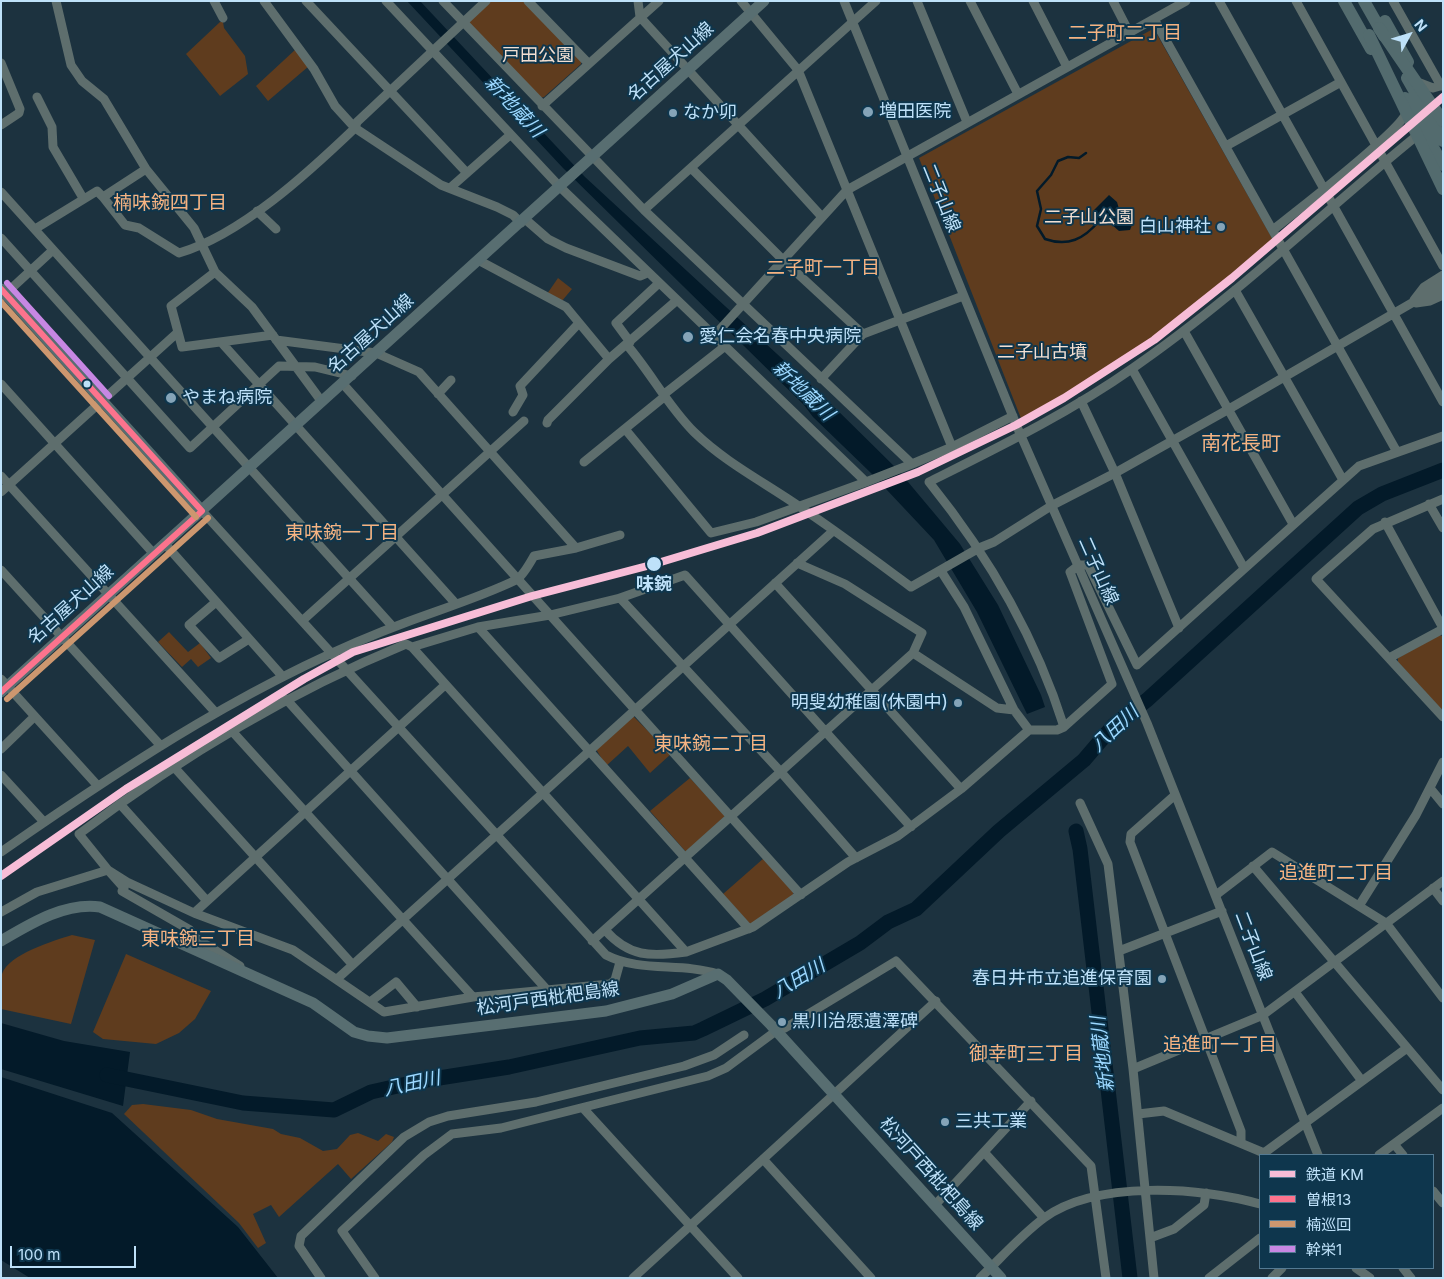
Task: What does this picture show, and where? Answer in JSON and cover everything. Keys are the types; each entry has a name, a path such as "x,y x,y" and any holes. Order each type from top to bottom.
{"highway":[{"path":"1344,1 1443,178"},
{"path":"1350,1 1442,120"},
{"path":"1364,1 1374,31 1443,188"},
{"path":"1374,1 1442,120"},
{"path":"1374,31 1443,141"},
{"path":"1374,31 1443,165"}],"main road":[{"name":"名古屋犬山線","path":"3,686 109,595 764,1"},
{"path":"3,294 202,511"},
{"name":"松河戸西枇杷島線","path":"1,941 45,918 69,909 91,906 100,907 313,1004 354,1032 368,1036 388,1038 606,1011 672,994 722,977 773,1028 1002,1278"}],"street":[{"path":"56,1 71,65 82,81 104,99 146,169 184,213 203,245 215,272 252,307 322,402"},
{"path":"214,1 223,18"},
{"path":"264,1 314,69 335,106 355,128 426,176 513,215 548,239 566,248 640,276 647,273"},
{"path":"306,1 389,92 467,173"},
{"path":"386,1 510,135 647,273 715,334 724,347 866,482"},
{"path":"443,1 462,24 542,106 590,160 741,305 912,464"},
{"path":"35,229 97,191 125,225 139,228 178,253 203,245 257,211 317,164 355,128 357,122 486,1"},
{"path":"528,1 588,63"},
{"path":"638,1 640,17 822,217"},
{"path":"542,106 658,1"},
{"path":"741,1 798,70 952,447"},
{"name":"二子山線","path":"844,1 1021,436 1146,721 1318,1154"},
{"path":"644,210 876,1"},
{"path":"917,1 967,122"},
{"path":"970,1 1018,94"},
{"path":"1033,1 1066,67"},
{"path":"1113,1 1129,32"},
{"path":"715,334 847,190 1186,1"},
{"path":"1219,1 1443,402"},
{"path":"1296,1 1443,266"},
{"path":"1393,1 1442,85 1433,88 1420,83"},
{"path":"1154,19 1397,452"},
{"path":"1401,49 1407,26"},
{"path":"1,63 20,109 19,113 1,125"},
{"path":"1226,146 1341,82"},
{"path":"38,97 52,127 52,146 83,198"},
{"path":"1273,230 1376,144 1402,121 1406,113"},
{"path":"450,188 510,135"},
{"path":"1064,727 1053,692 1009,600 977,549 929,482 1021,436 1132,369 1235,290 1414,138 1421,137"},
{"path":"691,168 782,260 863,334"},
{"path":"103,197 146,169"},
{"path":"1,192 393,627"},
{"path":"257,211 276,229"},
{"path":"1,238 190,448 280,366 315,367 352,376"},
{"path":"3,294 53,250"},
{"path":"478,260 566,308 610,359"},
{"path":"215,272 171,306 182,347 274,337 376,353 419,372 576,548"},
{"path":"1411,304 1424,287 1443,275"},
{"path":"658,284 616,323 664,396 694,432 735,466 800,507 911,587 977,549 994,542 1051,506 1115,473 1229,409 1443,285"},
{"path":"1235,290 1343,480"},
{"path":"1411,304 1430,301 1443,295"},
{"path":"821,380 863,334 963,296"},
{"path":"547,423 610,359 676,301"},
{"path":"513,412 523,395 520,386 579,323"},
{"path":"1184,331 1293,524"},
{"path":"1,492 178,333"},
{"path":"221,342 456,604"},
{"path":"584,462 724,347"},
{"path":"1132,369 1244,568"},
{"path":"438,394 451,380"},
{"path":"1,384 154,554"},
{"path":"343,384 440,495 550,614 802,895"},
{"path":"1081,401 1115,473 1179,628"},
{"path":"625,428 711,533 756,522 866,482 952,447 1013,416"},
{"path":"302,621 524,421"},
{"path":"605,930 624,949 638,953 686,952 748,929 856,858 911,827 961,789 1028,730 1057,730 1064,727 1112,684 1070,572 1079,566 1088,565 1138,665 1359,466 1443,436"},
{"path":"1,476 216,713"},
{"path":"1443,499 1372,529 1316,579 1443,717"},
{"path":"1429,504 1443,528"},
{"path":"202,511 330,654 606,955 620,962 640,966 700,969 722,977"},
{"path":"1385,522 1443,628 1389,658"},
{"path":"337,979 833,531"},
{"path":"1,852 97,785 216,713 283,677 393,627 518,580 534,556 576,548 620,535"},
{"path":"165,544 283,677"},
{"path":"592,941 912,653 922,633 845,584 797,563"},
{"path":"1,570 161,746"},
{"path":"943,570 964,607 1014,710 1028,730"},
{"path":"412,647 478,627 550,614 620,598 685,575 911,827"},
{"path":"775,583 961,789"},
{"path":"620,598 780,772 856,858"},
{"path":"216,602 189,625 218,658 249,639"},
{"path":"478,627 748,929"},
{"path":"245,972 246,970 188,933 190,930 122,891 124,888 79,834 174,767 231,730 354,666 406,644 412,647 686,952"},
{"path":"912,653 997,708 1014,710"},
{"path":"194,913 445,685"},
{"path":"3,686 97,785"},
{"path":"286,700 548,991"},
{"path":"1,749 34,717"},
{"path":"231,730 473,997"},
{"path":"1359,906 1416,815 1443,762"},
{"path":"174,767 352,964"},
{"path":"1,775 44,822"},
{"path":"1430,788 1443,804"},
{"path":"1175,795 1131,834 1130,842 1241,1131 1240,1142"},
{"path":"1080,803 1108,864 1133,1069 1154,1278"},
{"path":"120,804 207,901"},
{"path":"1216,895 1272,852 1386,923 1443,998"},
{"path":"1253,866 1443,1090"},
{"path":"1,912 37,892 108,870 127,882 194,913 293,950 384,1012 473,997 610,984 615,980 620,962"},
{"path":"1133,1069 1263,1015 1443,881"},
{"path":"1433,888 1443,902"},
{"path":"1118,951 1222,911"},
{"path":"375,1278 342,1231 424,1156 452,1134 501,1128 708,1076 726,1068 773,1028 785,1028 896,961 1092,1166 1094,1196 1106,1278"},
{"path":"370,1002 396,982 417,1007"},
{"path":"1295,992 1362,1081"},
{"path":"633,1278 936,1001"},
{"path":"321,1278 298,1246 301,1236 412,1131 448,1116 536,1102 702,1060 744,1036"},
{"path":"1138,1114 1164,1111 1240,1142 1264,1154 1407,1048"},
{"path":"936,1204 1031,1101"},
{"path":"584,1108 738,1278"},
{"path":"1379,1154 1443,1108"},
{"path":"1394,1144 1402,1154"},
{"path":"984,1152 1044,1218"},
{"path":"763,1159 871,1278"},
{"path":"980,1278 1044,1218 1071,1202 1094,1196 1144,1190 1228,1195 1259,1204"},
{"path":"1434,1192 1443,1203"},
{"path":"1150,1238 1174,1229 1204,1205 1206,1194"},
{"path":"1209,1278 1259,1239"}],"green space":[{"name":"戸田公園","path":"491,1 524,1 581,61 581,64 544,97 540,98 468,22"},
{"path":"220,22 223,22 224,28 245,56 248,74 220,96 186,54"},
{"name":"二子山公園","path":"1151,30 1155,31 1273,240 1155,336 1123,359 1022,421 919,158"},
{"path":"296,49 309,66 268,101 256,86"},
{"path":"558,278 572,289 561,302 547,294"},
{"path":"169,632 188,652 200,643 211,658 198,667 191,659 182,667 158,642"},
{"path":"1439,635 1443,636 1443,711 1398,662 1398,658"},
{"path":"633,716 671,754 650,773 628,746 606,766 596,749"},
{"path":"690,778 725,816 686,852 650,811"},
{"path":"764,858 793,892 793,896 753,923 749,923 723,894"},
{"path":"72,935 95,940 71,1024 1,1009 1,978 6,967 13,960 32,949"},
{"path":"126,954 211,991 195,1019 179,1033 156,1044 103,1039 93,1032"},
{"path":"143,1104 191,1110 217,1119 273,1129 281,1134 300,1138 323,1151 337,1149 350,1135 358,1133 378,1141 386,1134 394,1137 392,1142 351,1179 338,1164 279,1217 271,1205 253,1214 266,1243 258,1248 239,1223 124,1114 132,1105"}],"water":[{"path":"407,1 420,1 585,177 828,401 898,470 960,544 998,605 1045,707 1027,714 977,612 934,540 871,473 813,417 804,405 563,168"},
{"path":"1109,195 1117,202 1121,216 1132,225 1130,230 1119,231 1111,224 1101,223 1093,215 1094,210"},
{"path":"1,1023 64,1041 130,1052 123,1106 1,1069"},
{"path":"1,1077 112,1113 238,1227 278,1278 30,1278 1,1260"}],"waterway":[{"path":"1086,153 1079,158 1068,157 1058,161 1051,175 1037,191 1041,209 1037,226 1045,239 1068,242 1087,233 1099,221"},
{"name":"八田川","path":"107,1075 243,1103 334,1110 371,1092 420,1081 509,1067 640,1038 694,1033 703,1029 765,999 860,943 888,922 916,909 999,831 1084,760 1114,725 1147,700 1358,508 1382,494 1443,470"},
{"name":"新地蔵川","path":"1076,831 1080,849 1130,1278"}],"rail line":[{"name":"KM","path":"1,876 126,789 304,679 353,652 532,596 651,565 757,533 918,472 1016,425 1064,398 1154,340 1232,278 1443,97"}],"transit line":[{"name":"幹栄1","path":"7,283 109,396"},
{"name":"曽根13","path":"1,289 202,511"},
{"name":"楠巡回","path":"1,302 196,517"},
{"name":"曽根13","path":"1,692 202,511"},
{"name":"楠巡回","path":"7,699 208,518"}],"place":[{"name":"増田医院","path":"868,112"},
{"name":"なか卯","path":"673,113"},
{"name":"白山神社","path":"1221,227"},
{"name":"愛仁会名春中央病院","path":"688,337"},
{"name":"やまね病院","path":"171,398"},
{"name":"味鋺","path":"654,564"},
{"name":"明叟幼稚園(休園中)","path":"958,703"},
{"name":"春日井市立追進保育園","path":"1162,979"},
{"name":"黒川治愿遺澤碑","path":"782,1022"},
{"name":"三共工業","path":"945,1122"}],"district":[{"name":"二子町二丁目","path":"1125,33"},
{"name":"楠味鋺四丁目","path":"170,203"},
{"name":"二子町一丁目","path":"823,268"},
{"name":"南花長町","path":"1241,444"},
{"name":"東味鋺一丁目","path":"342,533"},
{"name":"東味鋺二丁目","path":"711,744"},
{"name":"追進町二丁目","path":"1336,873"},
{"name":"東味鋺三丁目","path":"198,939"},
{"name":"追進町一丁目","path":"1220,1045"},
{"name":"御幸町三丁目","path":"1026,1054"}],"park label":[{"name":"二子山古墳","path":"1042,353"}]}
